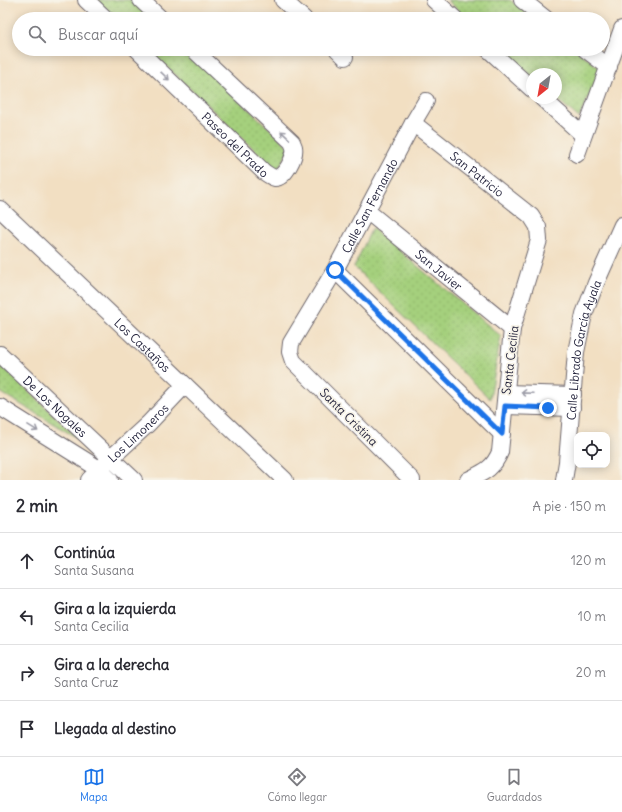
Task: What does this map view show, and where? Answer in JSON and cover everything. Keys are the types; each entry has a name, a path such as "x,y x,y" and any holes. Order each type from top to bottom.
{"street":[{"path":"86,0 99,12"},
{"path":"141,0 154,12"},
{"path":"283,0 296,12"},
{"path":"434,0 447,12"},
{"path":"522,0 537,12"},
{"path":"577,154 622,29"},
{"name":"Paseo del Prado","path":"144,56 264,172 271,177 277,178 282,176 286,172 294,153 292,142 200,56"},
{"path":"496,56 526,84"},
{"path":"595,56 609,67"},
{"name":"Calle San Fernando","path":"290,352 291,343 335,270 426,101"},
{"path":"548,104 583,136"},
{"name":"San Patricio","path":"413,123 532,216 538,227"},
{"name":"San Javier","path":"367,211 512,329"},
{"name":"Los Castaños","path":"2,215 285,480"},
{"name":"Calle Librado García Ayala","path":"564,480 573,402 576,352 584,314 596,283 622,226"},
{"name":"Santa Cecilia","path":"468,480 487,470 496,462 500,452 512,329 539,240 538,227"},
{"path":"335,270 502,434"},
{"name":"Santa Cristina","path":"290,352 293,361 412,480"},
{"name":"De Los Nogales","path":"0,354 134,480"},
{"name":"Los Limoneros","path":"99,476 111,458 148,424 185,385"},
{"path":"505,400 573,402"},
{"name":"De Los Nogales","path":"0,407 99,476"}],"green space":[{"path":"97,0 133,0 146,12 110,12"},
{"path":"447,0 510,0 526,12 460,12"},
{"path":"155,56 192,56 290,148 277,171"},
{"path":"509,56 584,56 601,69 579,118 562,103 562,68 526,68 526,72"},
{"path":"372,228 501,336 490,399 354,267"},
{"path":"0,364 79,439 0,392"}],"route":[{"path":"335,270 502,434 505,406 548,408"}]}
